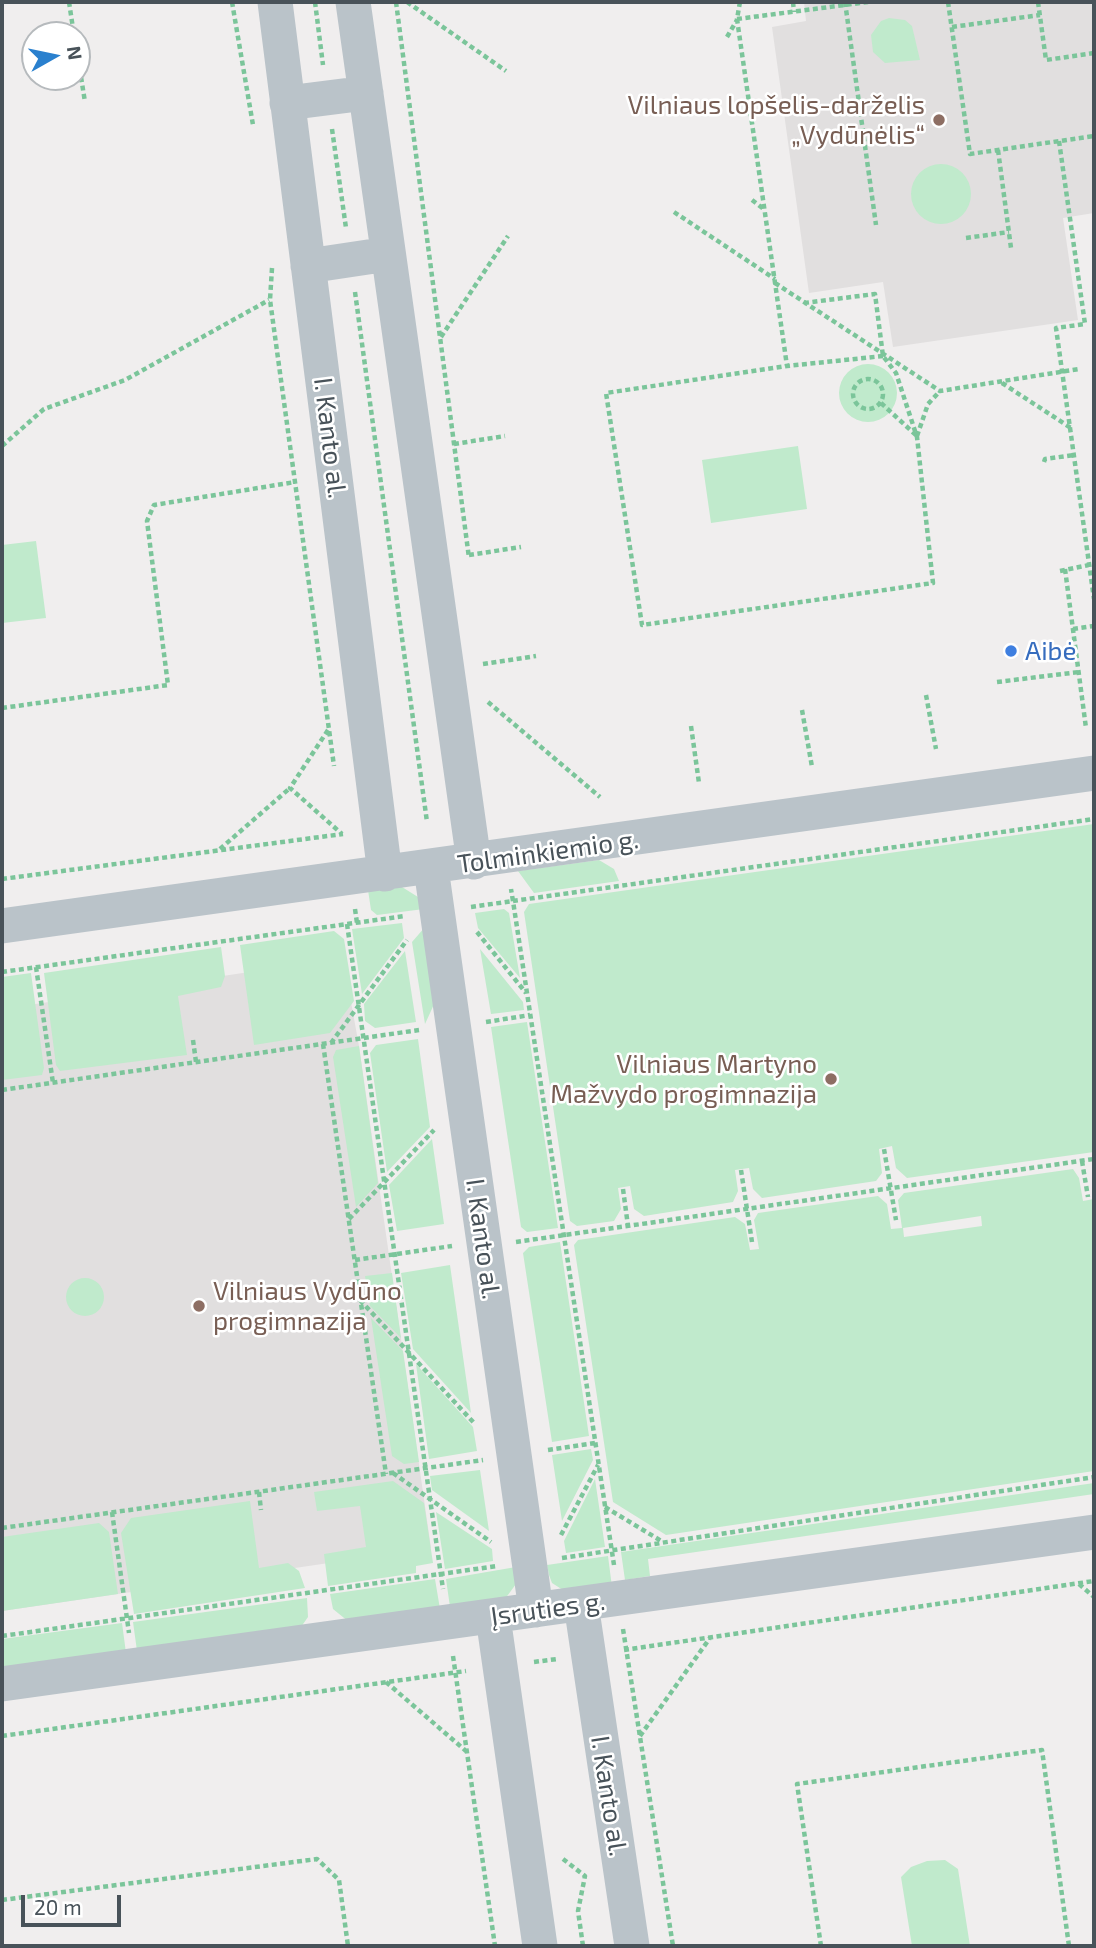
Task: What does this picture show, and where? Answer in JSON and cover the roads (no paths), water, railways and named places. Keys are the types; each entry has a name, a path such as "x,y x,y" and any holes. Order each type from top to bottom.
{"street":[{"name":"I. Kanto al.","path":"275,2 386,874"},
{"path":"353,2 388,254 490,860"},
{"path":"288,103 366,93"},
{"path":"308,266 388,254"},
{"name":"Tolminkiemio g.","path":"2,926 490,860 1094,773"},
{"name":"I. Kanto al.","path":"431,868 432,913 537,1610"},
{"name":"Įsruties g.","path":"2,1684 1094,1532"},
{"name":"I. Kanto al.","path":"581,1604 632,1946"},
{"path":"493,1617 540,1946"}],"place":[{"name":"Vilniaus lopšelis-darželis „Vydūnėlis“","path":"939,120"},
{"name":"Aibė","path":"1011,651"},
{"name":"Vilniaus Martyno Mažvydo progimnazija","path":"831,1079"},
{"name":"Vilniaus Vydūno progimnazija","path":"199,1306"}]}
